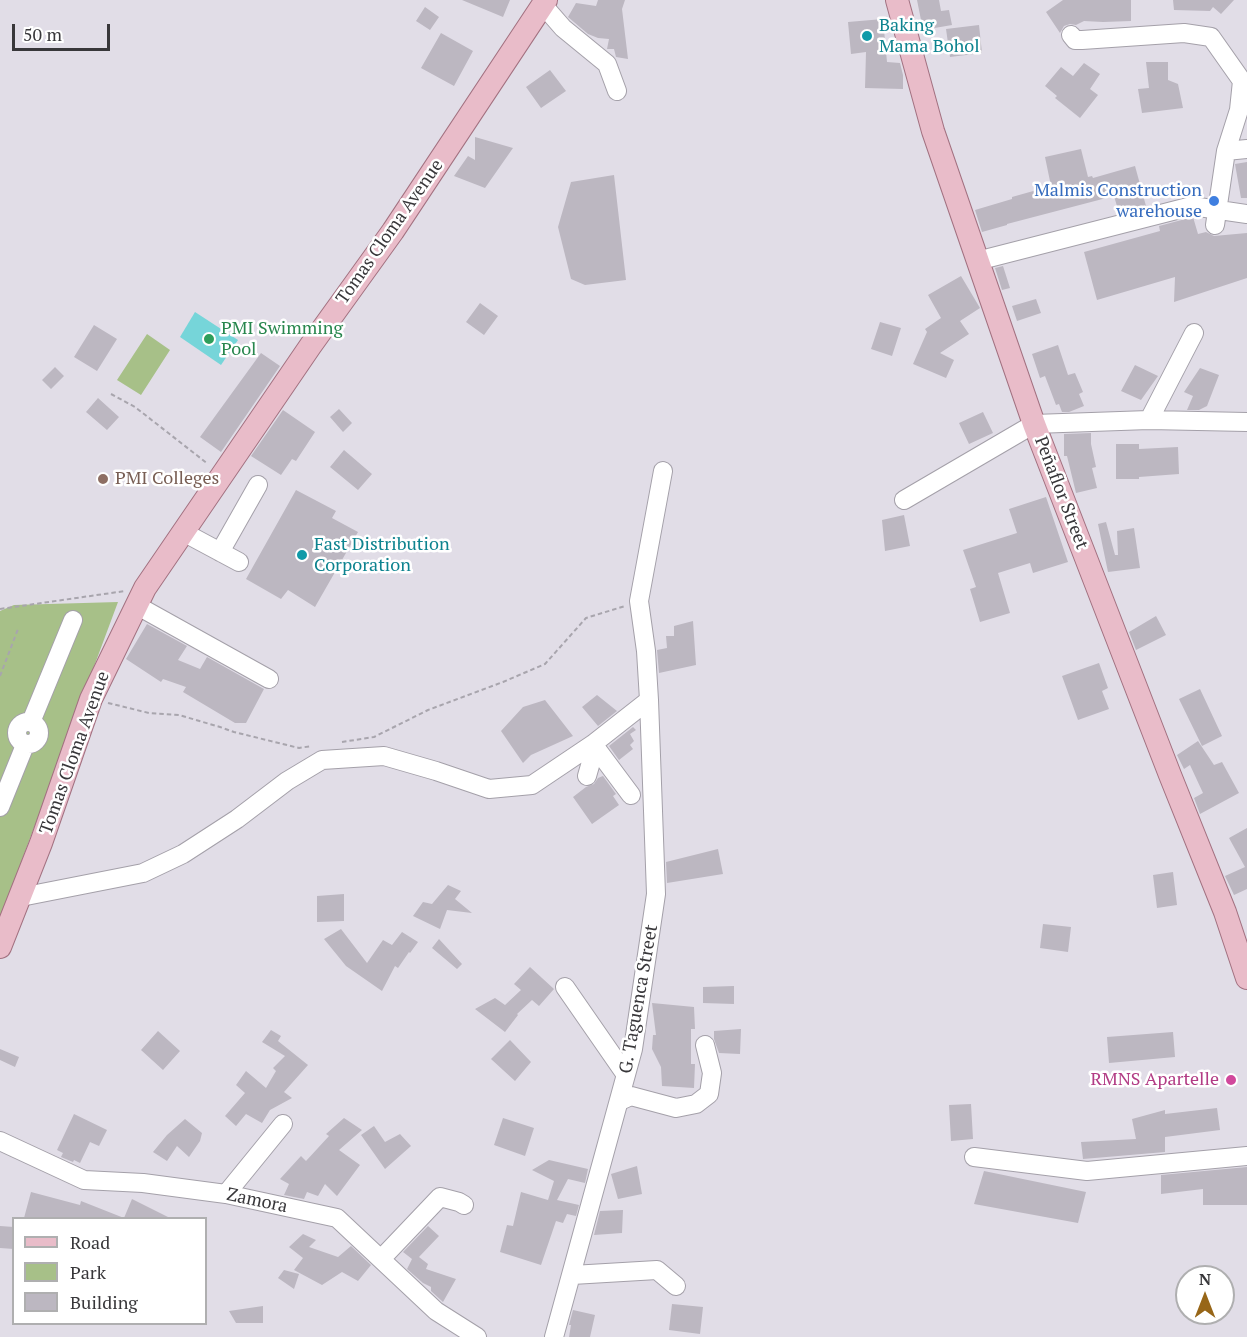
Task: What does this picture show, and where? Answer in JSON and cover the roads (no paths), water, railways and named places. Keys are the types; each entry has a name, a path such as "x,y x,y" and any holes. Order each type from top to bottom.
{"main road":[{"name":"Peñaflor Street","path":"897,0 933,131 1034,424 1225,912 1247,978"},
{"name":"Tomas Cloma Avenue","path":"0,947 41,843 91,699 141,596 311,345 393,231 544,2"}],"street":[{"path":"544,2 562,28 607,64 617,92"},
{"path":"1071,35 1075,40 1184,33 1211,37 1241,71 1239,110 1226,151 1216,217"},
{"path":"1226,151 1247,149"},
{"path":"977,261 1192,206 1216,217 1247,214"},
{"path":"1149,420 1194,333"},
{"path":"904,500 1034,424 1149,420 1247,422"},
{"name":"G. Taguenca Street","path":"554,1337 633,1049 656,894 649,700 646,651 639,601 663,471"},
{"path":"220,552 258,485"},
{"path":"183,532 239,562"},
{"path":"141,596 269,679"},
{"path":"0,807 18,730 73,620"},
{"path":"21,897 143,873 183,854 237,819 287,781 322,760 384,756 489,789 532,785 596,748 649,700"},
{"path":"587,776 596,748"},
{"path":"596,748 632,795"},
{"path":"565,987 626,1076"},
{"path":"620,1101 631,1096 676,1108 696,1104 710,1094 712,1073 705,1045"},
{"path":"226,1194 283,1124"},
{"name":"Zamora","path":"0,1141 84,1180 143,1183 226,1194 337,1218 436,1311 477,1337"},
{"path":"974,1157 1087,1171 1247,1156"},
{"path":"381,1259 440,1197 464,1205"},
{"path":"572,1275 657,1270 676,1286"}],"water":[{"name":"PMI Swimming Pool","path":"195,312 238,340 221,365 180,337"}],"place":[{"name":"Baking Mama Bohol","path":"867,36"},
{"name":"Malmis Construction warehouse","path":"1214,201"},
{"name":"PMI Swimming Pool","path":"209,339"},
{"name":"PMI Colleges","path":"103,479"},
{"name":"Fast Distribution Corporation","path":"302,555"},
{"name":"RMNS Apartelle","path":"1231,1080"}]}
